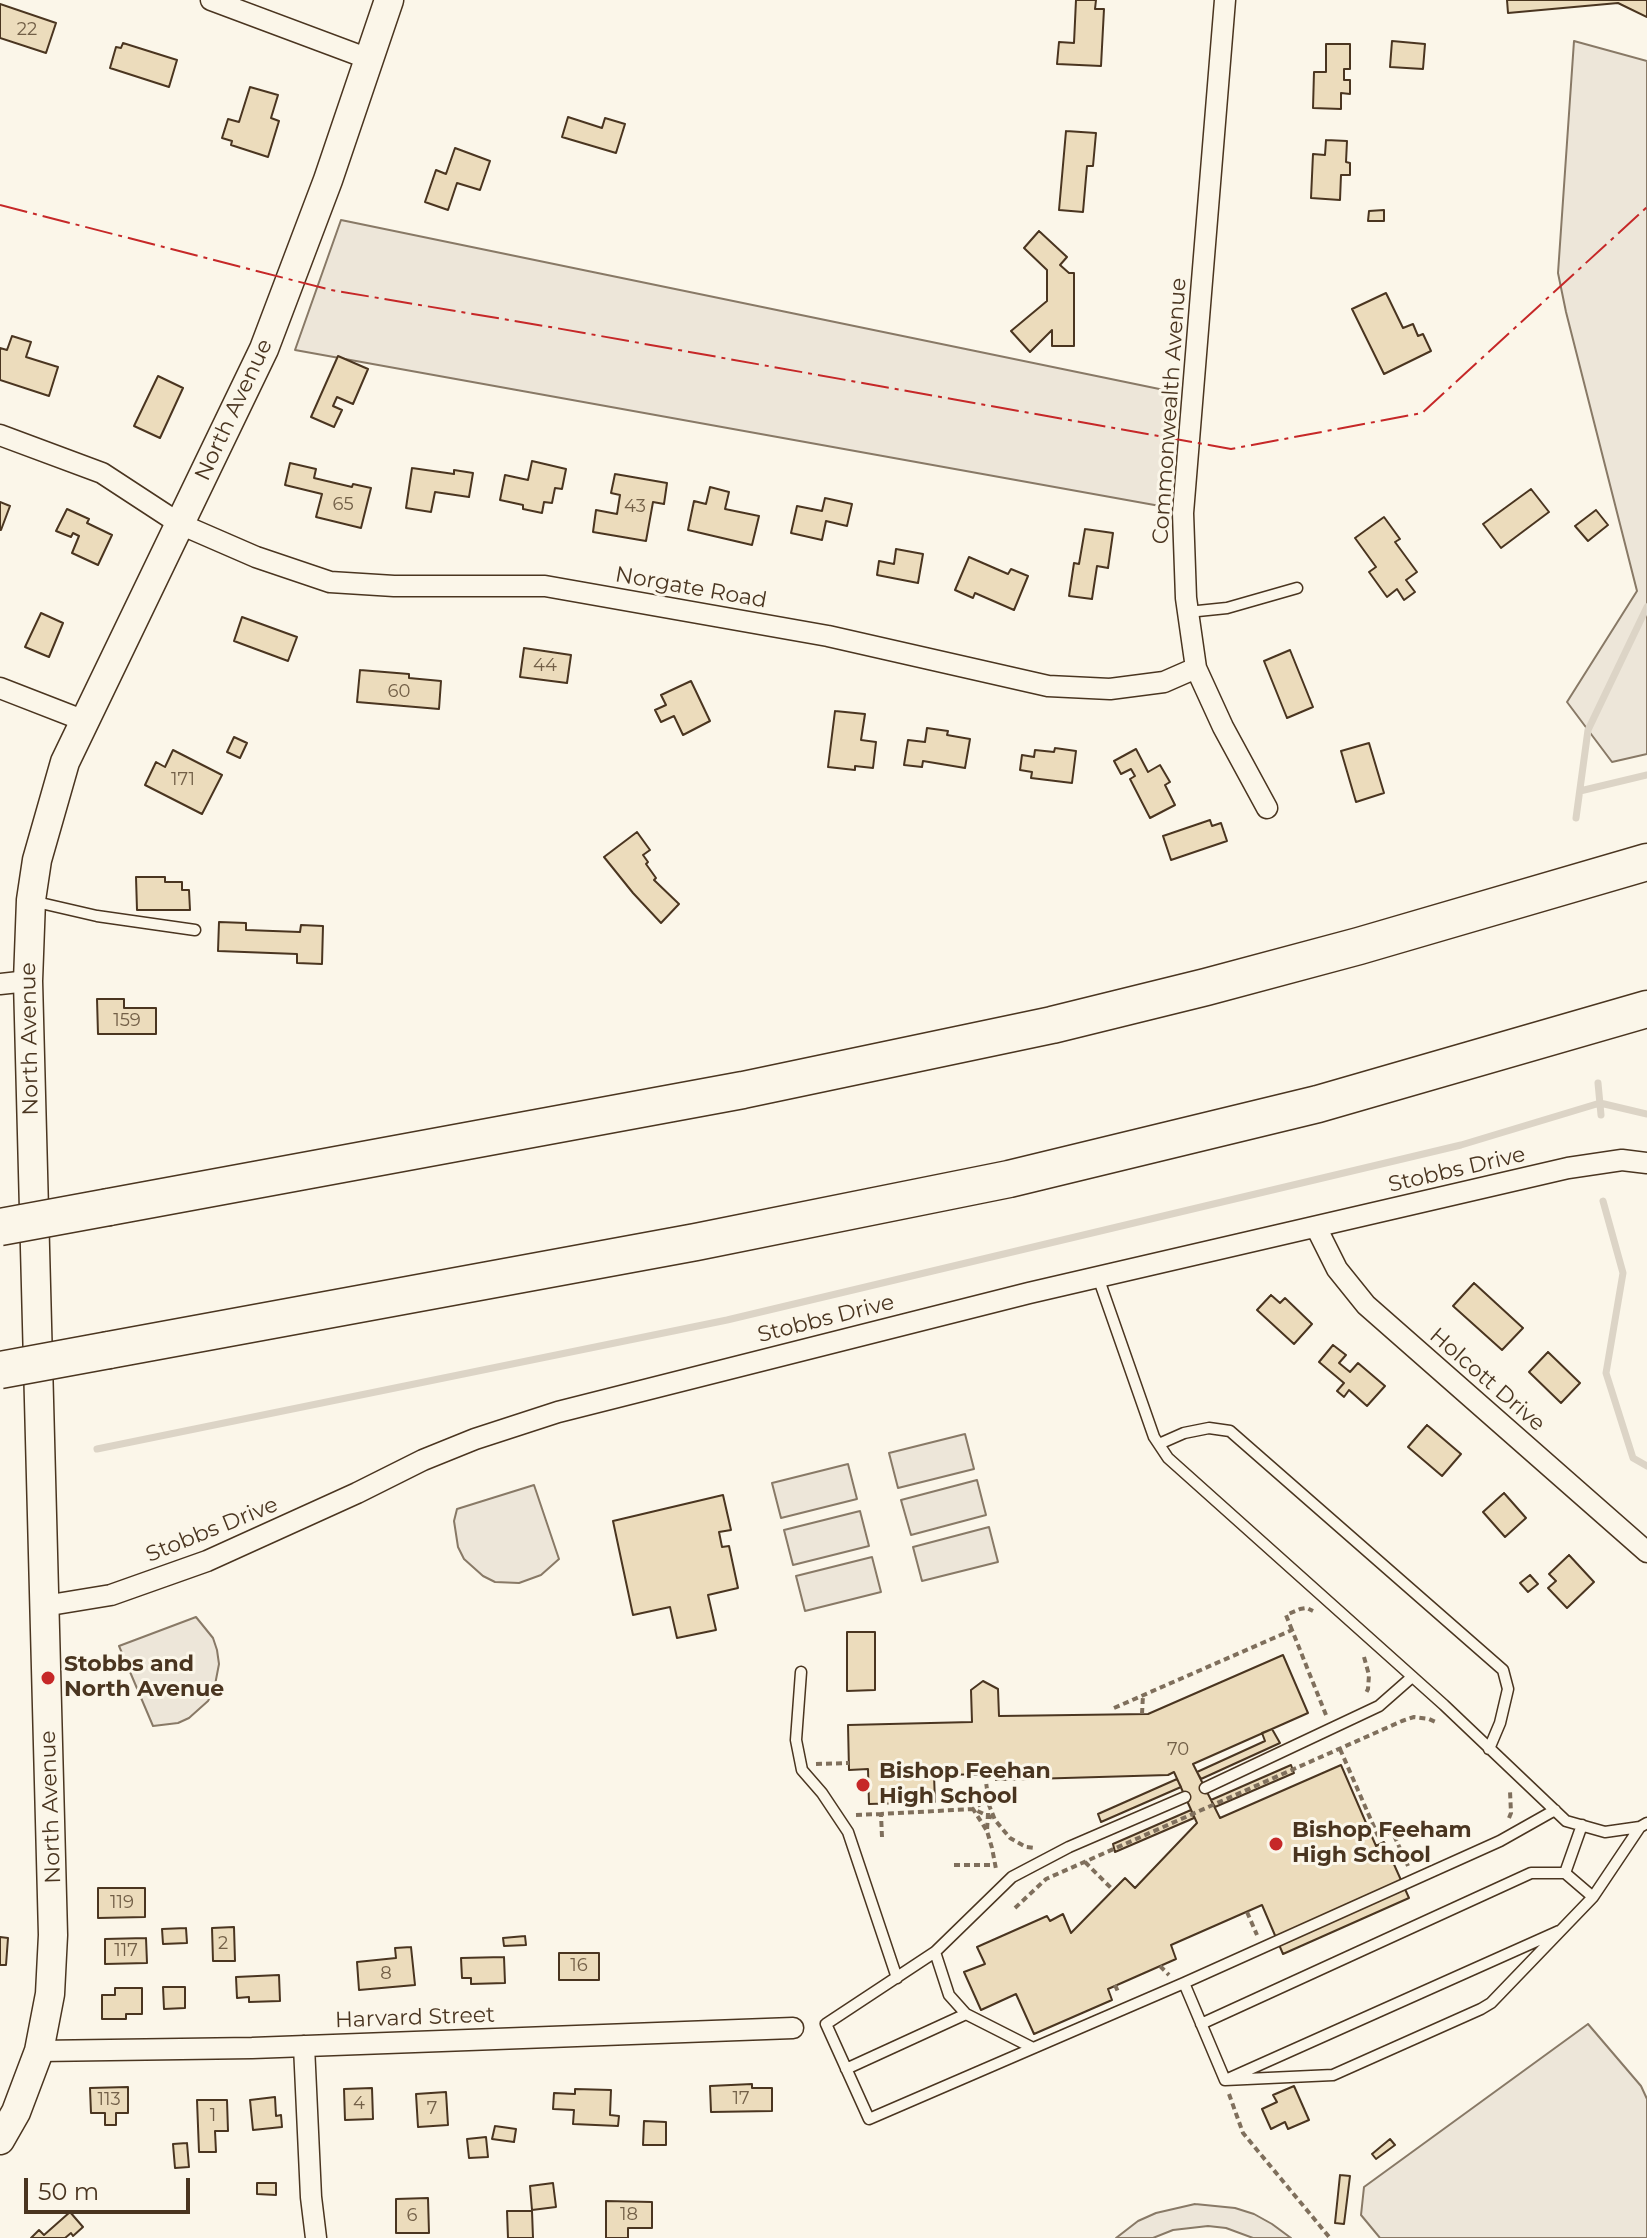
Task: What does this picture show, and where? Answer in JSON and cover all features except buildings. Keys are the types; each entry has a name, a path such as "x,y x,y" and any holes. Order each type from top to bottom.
{"highway":[{"path":"0,1227 743,1090 1052,1025 1329,954 1647,862"},
{"path":"0,1370 696,1242 1009,1179 1318,1104 1647,1009"}],"main road":[{"name":"North Avenue","path":"0,2140 16,2112 39,2051 50,1994 53,1935 28,981 31,900 44,832 65,762 264,349 328,180 389,0"}],"street":[{"path":"211,0 369,59"},
{"name":"Commonwealth Avenue","path":"1225,0 1183,513 1188,612 1196,668 1223,727 1267,808"},
{"name":"Norgate Road","path":"0,435 102,473 180,524 256,557 330,582 394,586 545,586 828,636 1048,686 1110,689 1164,682 1196,668"},
{"path":"0,688 85,721"},
{"path":"0,984 28,981"},
{"name":"Stobbs Drive","path":"44,1606 111,1595 207,1561 423,1460 558,1412 1029,1293 1568,1168 1622,1160 1646,1163"},
{"name":"Holcott Drive","path":"1316,1227 1337,1269 1366,1305 1647,1552"},
{"name":"Harvard Street","path":"39,2051 304,2046 793,2028"},
{"path":"304,2046 311,2197 316,2238"}],"lane":[{"path":"1188,612 1227,608 1297,588"},
{"path":"31,900 97,916 195,930"},
{"path":"1098,1277 1154,1437 1168,1458 1412,1677 1566,1821 1605,1832 1643,1825"},
{"path":"1159,1444 1184,1433 1209,1428 1230,1431 1503,1670 1508,1689 1500,1723 1489,1749"},
{"path":"801,1672 796,1740 802,1770 848,1832 897,1978"},
{"path":"1205,1788 1379,1706 1412,1677"},
{"path":"1185,1797 1069,1847 1012,1877 935,1952 826,2024 869,2119 1184,1983 1500,1841 1555,1810"},
{"path":"1565,1873 1582,1825"},
{"path":"1225,2080 1333,2075 1491,2003 1593,1897 1643,1825"},
{"path":"1201,2024 1531,1873 1565,1873 1593,1897"},
{"path":"1225,2080 1565,1929"},
{"path":"935,1952 949,1995 966,2014 1033,2048"},
{"path":"1184,1983 1225,2080"},
{"path":"846,2069 966,2014"}],"path":[{"path":"1315,1612 1307,1608 1286,1615 1328,1720"},
{"path":"1114,1708 1292,1630"},
{"path":"1363,1655 1369,1675 1363,1701"},
{"path":"1142,1714 1143,1695"},
{"path":"1015,1908 1046,1879 1414,1717 1441,1725"},
{"path":"1340,1749 1378,1836 1373,1838"},
{"path":"985,1774 989,1805 995,1820"},
{"path":"1507,1782 1512,1795 1507,1824"},
{"path":"973,1809 982,1803 987,1791"},
{"path":"954,1865 996,1867 987,1831 989,1805"},
{"path":"973,1809 987,1831"},
{"path":"882,1837 881,1814 973,1809 995,1820 1010,1838 1026,1847 1043,1845"},
{"path":"1085,1862 1113,1890"},
{"path":"1225,2080 1243,2133 1330,2238"}],"shaded area":[{"path":"1574,41 1647,61 1647,754 1612,762 1567,702 1637,591 1558,273"},
{"path":"341,220 1169,391 1160,506 295,350"},
{"path":"965,1434 974,1469 898,1488 889,1453"},
{"path":"848,1464 857,1499 781,1518 772,1483"},
{"path":"977,1480 986,1515 911,1535 901,1500"},
{"path":"534,1485 559,1559 541,1575 519,1583 495,1582 464,1559 458,1547 454,1521 457,1509"},
{"path":"860,1511 869,1546 793,1565 784,1530"},
{"path":"989,1527 998,1562 922,1581 913,1547"},
{"path":"872,1557 881,1592 805,1611 796,1576"},
{"path":"196,1617 213,1638 217,1650 219,1664 214,1690 208,1701 189,1718 178,1723 153,1726 119,1646"},
{"path":"1588,2024 1641,2086 1647,2099 1647,2238 1380,2238 1361,2215 1364,2187"},
{"path":"1195,2204 1235,2208 1254,2214 1291,2238 1253,2238 1226,2228 1208,2226 1173,2230 1153,2238 1116,2238 1138,2221 1156,2213"}],"waterway":[{"path":"1576,818 1588,730 1647,607"},
{"path":"1580,791 1647,775"},
{"path":"1598,1083 1601,1115"},
{"path":"97,1449 727,1320 1461,1145 1600,1103 1647,1114"},
{"path":"1603,1201 1623,1273 1606,1373 1633,1458 1647,1466"}],"power":[{"path":"0,205 331,290 1231,449 1422,413 1647,207"}],"place":[{"name":"Stobbs and North Avenue","path":"48,1678"},
{"name":"Bishop Feehan High School","path":"863,1785"},
{"name":"Bishop Feeham High School","path":"1276,1844"}]}
